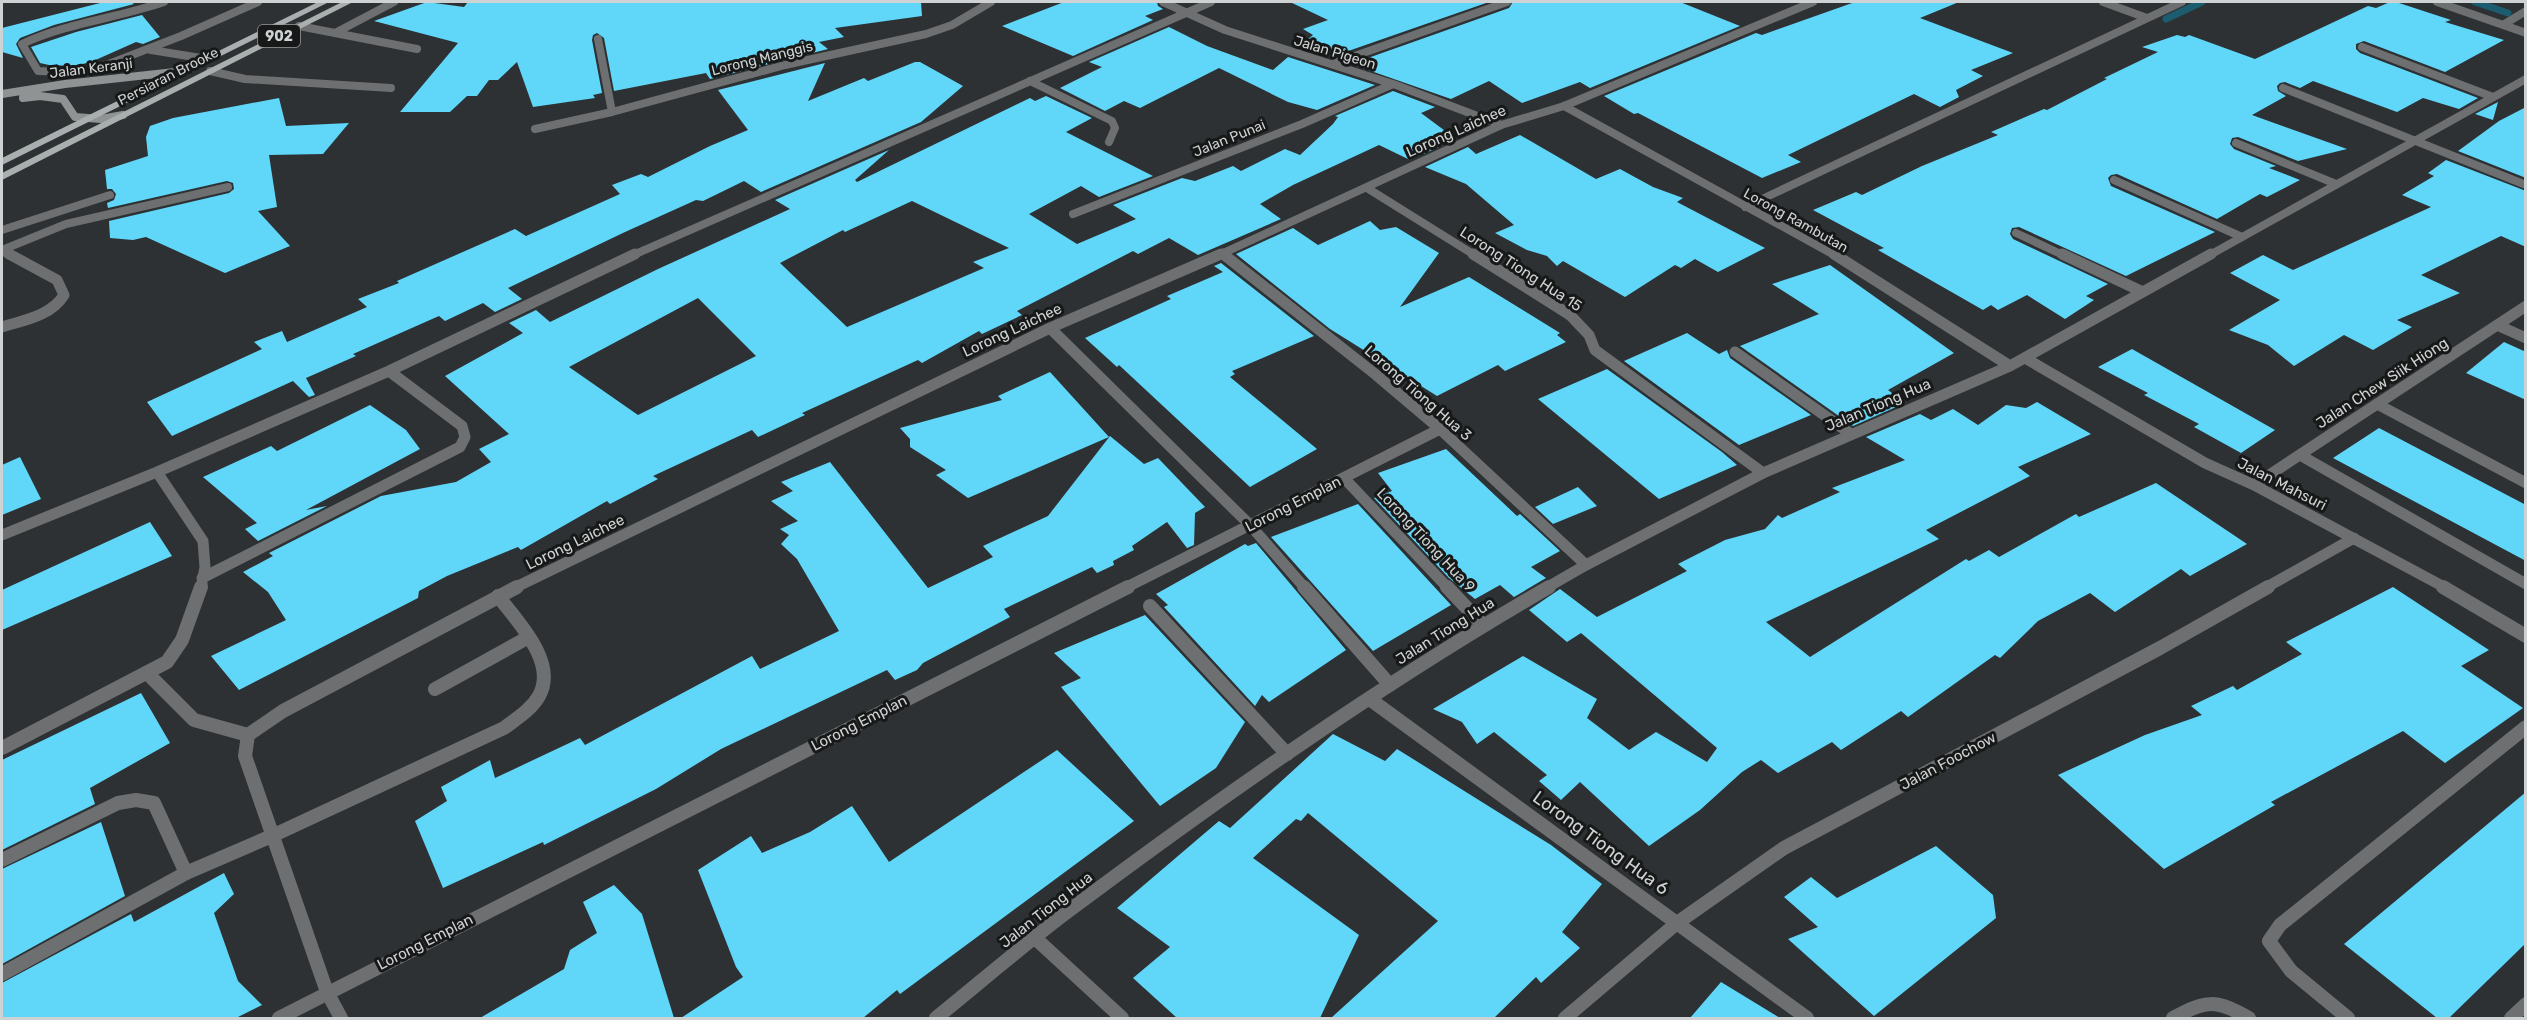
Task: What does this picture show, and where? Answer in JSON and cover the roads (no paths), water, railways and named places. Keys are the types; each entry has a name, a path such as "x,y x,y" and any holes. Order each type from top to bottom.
{"main road":[{"name":"Persiaran Brooke","path":"2,162 324,2"},
{"name":"Persiaran Brooke","path":"2,177 348,2"}],"street":[{"path":"164,2 133,13 39,36 22,45 38,71 75,72 101,68 150,50 258,2"},
{"path":"335,33 394,2"},
{"name":"Lorong Manggis","path":"535,129 612,112 785,65 934,32 952,25 991,2"},
{"name":"Jalan Pigeon","path":"1163,2 1199,21 1263,44 1393,84 1501,125"},
{"path":"2,535 157,472 389,371 682,232 1211,2"},
{"path":"1332,64 1507,2"},
{"name":"Lorong Laichee","path":"248,735 283,711 498,596 1050,328 1222,254 1501,125 1564,106 1813,2"},
{"path":"2103,2 2147,18"},
{"path":"1745,207 2182,2"},
{"path":"2437,2 2526,33"},
{"path":"2503,25 2526,11"},
{"path":"299,26 417,49"},
{"path":"598,39 612,112"},
{"path":"2362,47 2493,96"},
{"path":"150,50 207,59"},
{"path":"63,99 101,68"},
{"name":"Jalan Keranji","path":"2,94 184,70"},
{"path":"210,71 245,79 390,88"},
{"name":"Jalan Tiong Hua","path":"936,1018 1062,916 1287,754 1483,625 1586,564 1763,473 2010,366 2526,79"},
{"path":"1030,81 1112,121 1115,128 1109,142"},
{"name":"Jalan Punai","path":"1073,214 1302,124 1393,84"},
{"path":"2283,88 2526,185"},
{"name":"Jalan Keranji","path":"2,102 29,97 63,99 75,117 89,119"},
{"name":"Lorong Rambutan","path":"1564,106 1827,250 2010,366"},
{"path":"89,119 123,115"},
{"path":"2236,143 2336,184"},
{"path":"2114,180 2242,237"},
{"path":"2,251 66,224 228,187"},
{"name":"Lorong Tiong Hua 15","path":"1367,188 1570,315 1589,334 1595,350 1763,473"},
{"path":"2,230 110,195"},
{"path":"2016,233 2143,292"},
{"path":"2,251 57,280 64,295 62,301 53,307 2,327"},
{"name":"Lorong Tiong Hua 3","path":"1222,254 1375,374 1440,429 1586,564"},
{"name":"Jalan Chew Siik Hiong","path":"2254,485 2526,306"},
{"path":"2497,325 2526,338"},
{"path":"1050,328 1250,525 1390,685"},
{"path":"1735,352 1851,434"},
{"name":"Jalan Mahsuri","path":"2025,358 2205,463 2254,485 2354,538 2475,604 2526,636"},
{"path":"202,578 460,447 465,442 466,433 462,426 389,371"},
{"path":"2377,404 2526,483"},
{"name":"Lorong Emplan","path":"279,1018 1440,429"},
{"path":"2300,455 2526,584"},
{"path":"2,748 167,662 178,650 196,603 207,560 204,543 157,472"},
{"name":"Lorong Tiong Hua 9","path":"1344,478 1483,625"},
{"name":"Jalan Foochow","path":"1565,1018 1677,923 1784,848 2160,648 2354,538"},
{"path":"2,974 186,873 274,835 504,728 523,715 539,697 546,678 543,664 498,596"},
{"path":"1150,606 1287,754"},
{"path":"435,689 527,638"},
{"path":"147,673 194,720 248,735 244,756 274,835 327,992 341,1018"},
{"name":"Lorong Tiong Hua 6","path":"1371,700 1807,1018"},
{"path":"2348,1018 2291,971 2269,941 2280,925 2526,727"},
{"path":"2,860 118,803 136,800 154,803 186,873"},
{"path":"1035,938 1122,1018"},
{"path":"2173,1018 2205,1001 2227,1005 2249,1018"},
{"path":"2511,1018 2526,1004"}],"waterway":[{"path":"2166,19 2202,2"},
{"path":"2475,2 2508,13"}]}
